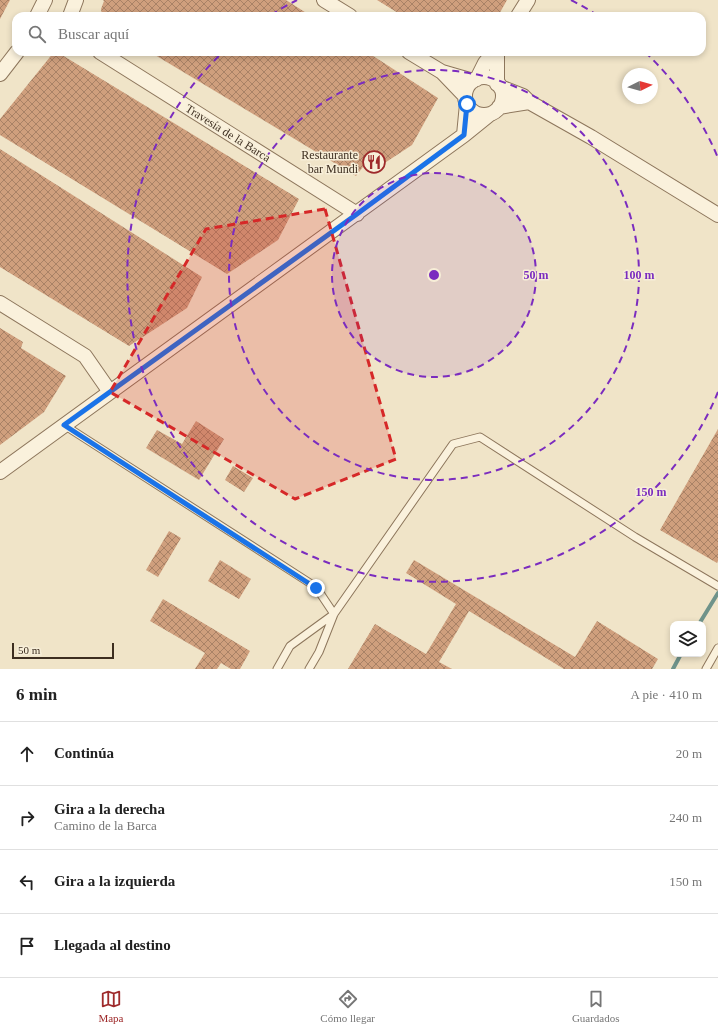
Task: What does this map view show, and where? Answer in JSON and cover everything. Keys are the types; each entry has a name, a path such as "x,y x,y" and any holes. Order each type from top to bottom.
{"street":[{"path":"39,12 45,0"},
{"path":"72,12 76,0"},
{"path":"324,0 344,12"},
{"path":"520,12 528,0"},
{"path":"0,74 14,56"},
{"name":"Travesía de la Barca","path":"106,56 357,214"},
{"path":"416,56 442,72 475,80 487,78 523,96 529,102 591,137 718,215"},
{"path":"464,135 466,89 475,80 484,64 491,56"},
{"path":"0,472 357,214 464,135 495,110 502,95 499,85 495,56"},
{"path":"442,72 466,100 473,112 478,115 529,102"},
{"path":"0,303 85,356 110,392"}],"lane":[{"path":"64,425 316,588 334,614"},
{"path":"309,669 319,652 334,614 453,444 480,437 635,537 717,586"},
{"path":"277,669 290,646 334,614"},
{"path":"706,669 718,648"}],"highlighted area":[{"path":"325,209 396,459 295,499 110,392 206,229"}],"building":[{"path":"0,0 10,0 0,19"},
{"path":"103,0 286,0 305,12 101,12"},
{"path":"377,0 507,0 500,12 396,12"},
{"path":"51,56 64,56 299,199 278,240 227,274 0,135 0,119"},
{"path":"157,56 373,56 438,98 412,145 377,168 366,163 356,176"},
{"path":"0,149 202,277 187,308 129,346 0,267"},
{"path":"0,328 23,342 21,348 66,376 44,412 0,445"},
{"path":"196,421 224,439 199,480 146,448 157,430 182,444"},
{"path":"718,429 718,561 717,563 660,530"},
{"path":"233,466 253,478 244,492 225,480"},
{"path":"169,531 181,538 158,577 146,570"},
{"path":"220,560 251,579 239,599 208,581"},
{"path":"414,560 575,657 597,621 658,659 652,669 564,669 469,611 439,662 452,669 348,669 375,624 426,654 456,604 406,573"},
{"path":"163,599 250,651 240,669 231,669 221,663 217,669 195,669 205,653 150,621"}],"waterway":[{"path":"701,621 718,593"},
{"path":"673,669 679,657"}],"place":[{"name":"Restaurante bar Mundi","path":"374,162"}],"route":[{"path":"316,588 64,425 464,135 467,104"}]}
